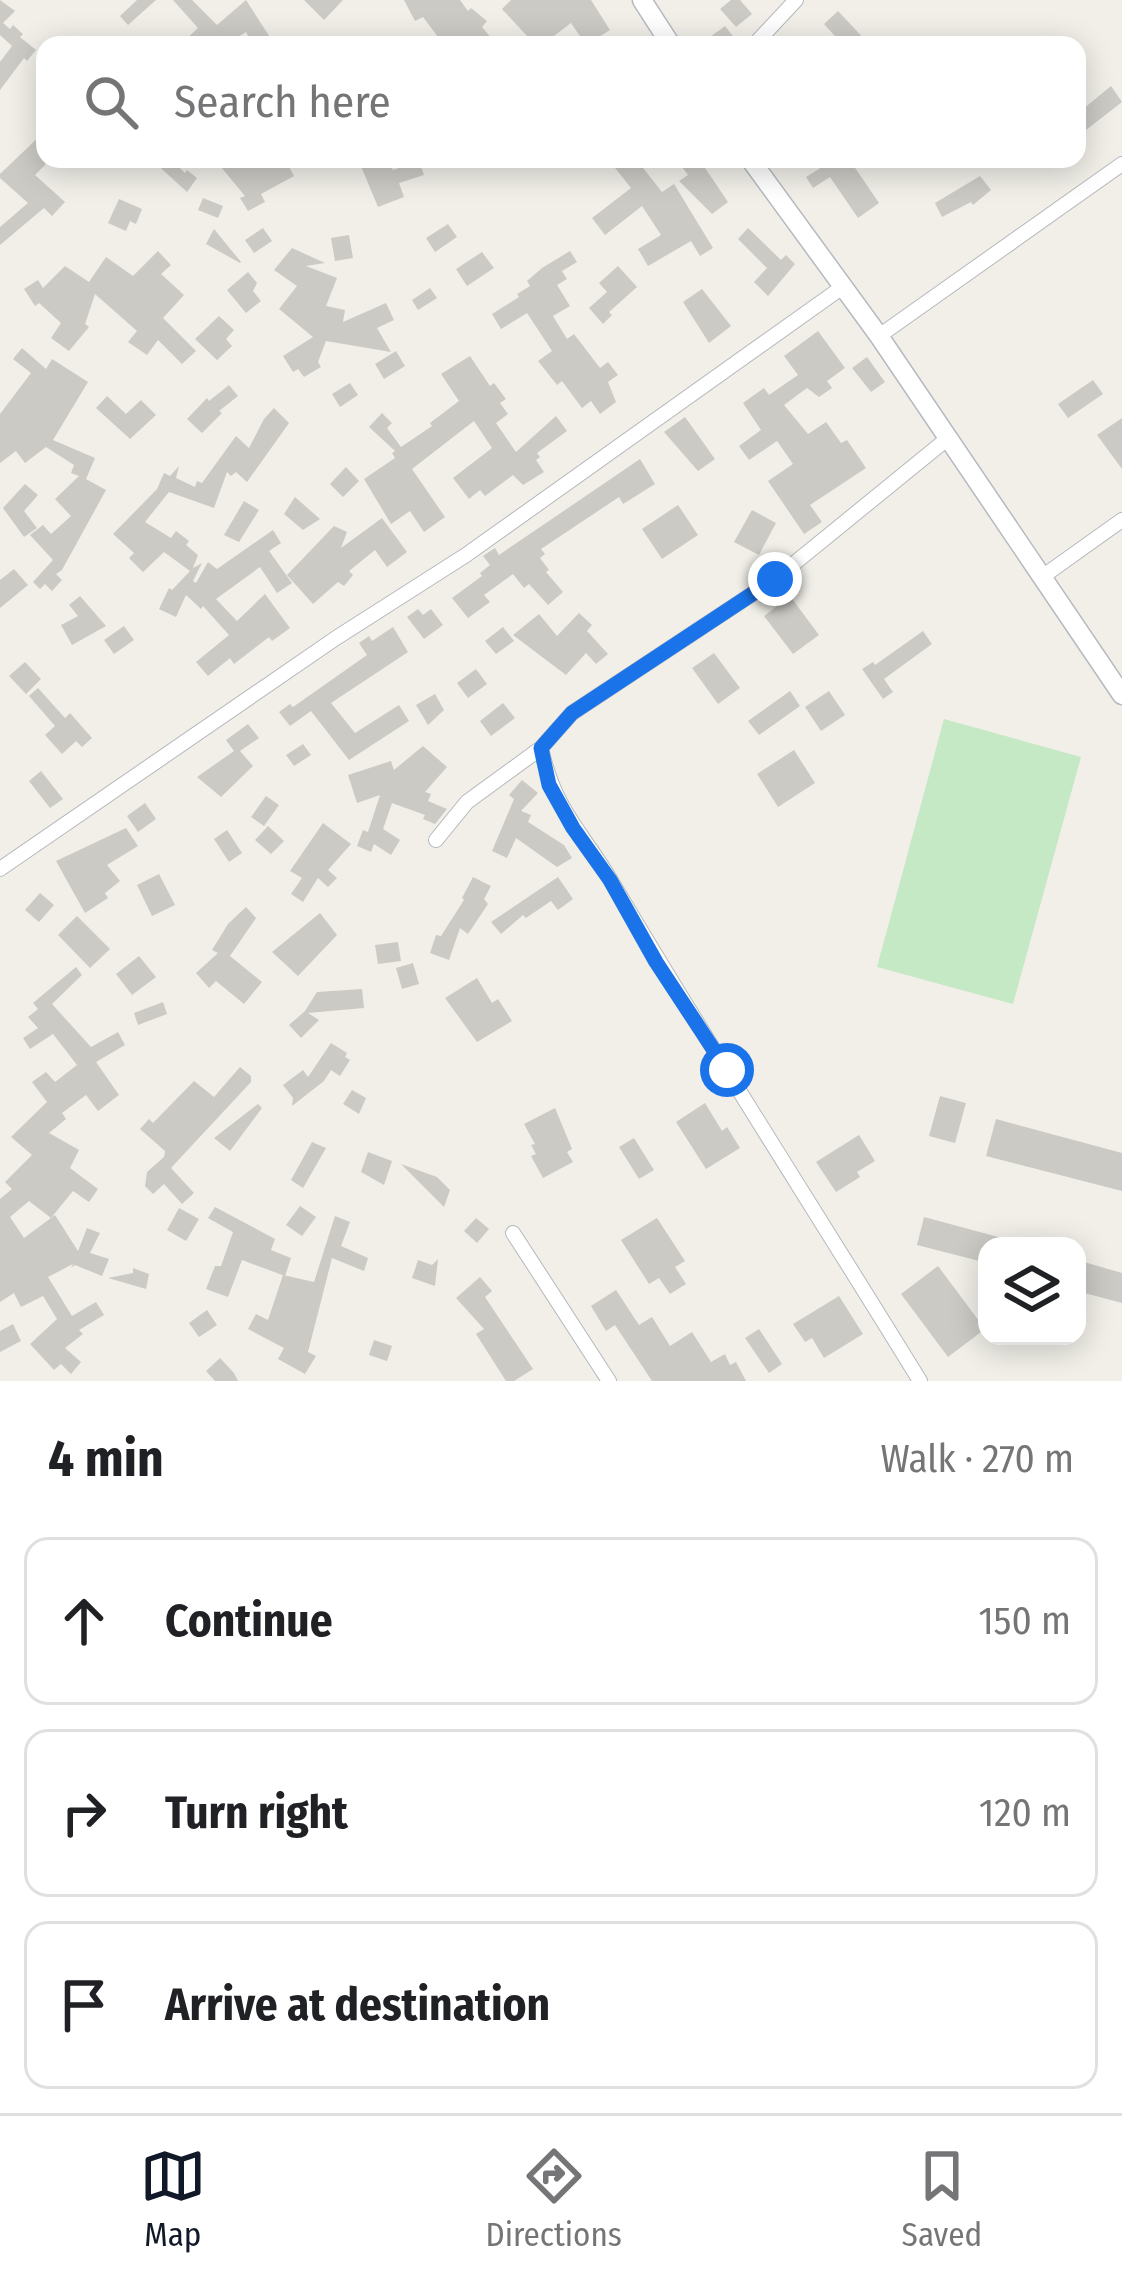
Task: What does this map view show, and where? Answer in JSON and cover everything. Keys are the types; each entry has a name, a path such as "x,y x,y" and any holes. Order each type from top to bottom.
{"main road":[{"path":"642,0 665,36"},
{"path":"757,168 879,336 1122,695"}],"street":[{"path":"762,36 796,0"},
{"path":"879,336 1122,164"},
{"path":"0,869 336,638 466,555 844,286"},
{"path":"436,839 467,802 541,748 572,713 775,579 947,440"},
{"path":"1042,578 1122,520"},
{"path":"541,748 549,785 573,828 610,880 656,962 920,1381"},
{"path":"513,1233 609,1381"}],"green space":[{"path":"944,719 1081,757 1013,1004 877,967"}],"building":[{"path":"0,0 15,11 3,23 10,29 13,25 36,50 0,90 0,62 12,46 0,35"},
{"path":"137,0 156,0 128,25 120,16"},
{"path":"173,0 192,0 217,25 246,0 269,36 246,32 190,36 198,28"},
{"path":"304,0 343,0 324,20"},
{"path":"404,0 460,0 468,11 471,8 487,21 482,27 490,36 437,36 423,17 415,21"},
{"path":"511,0 591,0 610,30 600,36 580,36 571,23 554,36 527,36 502,9"},
{"path":"731,0 740,0 752,14 736,27 720,9"},
{"path":"838,11 862,36 835,36 824,24"},
{"path":"725,26 733,36 711,36"},
{"path":"1111,86 1122,102 1086,130 1086,107"},
{"path":"36,140 36,168 42,168 35,175 65,202 52,216 44,208 0,245 0,227 28,203 0,174"},
{"path":"161,168 180,168 197,178 187,192"},
{"path":"222,168 290,168 294,176 261,194 265,202 248,211 240,198 245,196"},
{"path":"362,168 422,168 424,175 399,183 404,197 378,207"},
{"path":"615,168 643,168 662,192 674,184 713,248 700,256 691,241 648,266 638,249 661,235 642,206 605,235 592,218 631,188"},
{"path":"683,168 705,168 728,202 712,214 679,181 688,175"},
{"path":"821,168 855,168 879,203 858,218 830,177 813,188 806,177"},
{"path":"980,176 991,190 973,205 942,217 935,203"},
{"path":"203,198 223,206 218,218 198,210"},
{"path":"119,199 142,209 136,224 130,221 126,231 108,223"},
{"path":"448,224 457,237 435,252 426,238"},
{"path":"263,228 272,241 254,253 245,240"},
{"path":"748,228 781,260 786,255 795,264 768,296 754,282 767,268 738,239"},
{"path":"214,229 241,262 240,263 206,244"},
{"path":"349,235 353,258 335,261 331,238"},
{"path":"292,248 325,263 306,266 337,278 326,306 345,310 343,322 386,303 394,320 377,328 391,352 326,341 318,362 321,367 304,377 298,369 293,372 283,356 313,337 279,309 297,286 274,270"},
{"path":"158,251 171,265 161,274 184,295 163,318 196,351 182,364 158,340 147,355 128,342 137,331 95,294 85,324 89,327 69,351 51,338 61,323 39,303 35,306 24,289 38,280 43,288 65,266 89,282 106,257 133,276"},
{"path":"570,251 577,262 562,271 567,279 557,285 570,306 553,316 567,339 574,334 600,368 608,362 618,375 608,382 616,402 600,414 591,401 582,408 562,381 557,385 538,361 552,351 527,313 501,329 492,314 519,297 530,286 527,281 542,268"},
{"path":"482,252 494,268 467,286 456,269"},
{"path":"618,266 637,287 609,312 612,315 603,324 589,308 607,292 599,283"},
{"path":"248,272 257,283 253,291 261,301 246,313 227,290"},
{"path":"430,288 437,298 418,310 412,300"},
{"path":"702,289 731,326 709,343 683,302"},
{"path":"219,316 234,330 226,339 232,346 217,360 195,339"},
{"path":"818,331 845,368 827,381 832,388 819,397 807,388 784,405 808,434 826,422 841,443 847,440 866,468 810,505 822,522 804,534 768,481 793,464 777,441 749,460 739,446 761,430 743,403 764,388 769,395 798,375 784,356"},
{"path":"22,348 46,369 52,359 88,382 53,440 95,458 86,479 106,490 56,574 62,580 52,591 33,582 53,560 30,535 43,525 51,534 71,516 55,499 79,476 71,473 74,465 46,447 25,463 16,451 0,463 0,414 31,373 13,359"},
{"path":"396,351 405,366 384,379 375,364"},
{"path":"470,356 490,386 494,383 506,399 500,403 508,414 496,423 516,452 556,416 567,431 537,453 544,472 523,485 513,475 485,496 480,490 469,499 453,478 492,448 474,421 412,469 445,517 424,532 410,511 391,524 364,479 395,458 395,451 369,427 382,413 392,423 387,428 401,447 432,426 459,401 441,374"},
{"path":"867,357 885,382 871,392 852,368"},
{"path":"1093,380 1103,394 1068,418 1058,404"},
{"path":"350,383 358,395 340,407 332,394"},
{"path":"229,385 238,396 202,433 187,419 207,398 209,401"},
{"path":"107,396 126,414 141,400 156,415 130,439 96,408"},
{"path":"274,408 289,423 247,482 236,472 231,476 227,472 214,508 169,492 145,522 171,538 176,531 189,541 186,545 198,555 193,568 202,563 196,583 208,562 217,569 273,530 281,543 269,551 292,583 277,593 260,567 216,599 237,621 265,594 290,628 272,641 269,637 234,664 230,658 208,676 196,662 229,635 186,595 176,617 159,609 169,588 190,571 164,552 143,572 129,558 134,553 113,534 157,489 164,473 170,476 179,466 176,478 195,487 197,481 202,483 236,436 249,448"},
{"path":"685,417 715,459 698,471 664,432"},
{"path":"1122,418 1122,469 1097,435"},
{"path":"640,459 655,484 623,504 619,497 541,549 546,572 563,592 548,605 513,574 484,595 490,602 468,618 452,598 482,576 490,565 483,556 495,548 499,555"},
{"path":"346,467 359,481 343,497 330,484"},
{"path":"25,484 38,495 24,511 37,528 24,537 3,508"},
{"path":"295,497 320,519 303,530 284,514"},
{"path":"244,501 259,510 239,542 224,535"},
{"path":"678,505 698,535 662,559 642,529"},
{"path":"752,510 776,523 759,555 734,542"},
{"path":"382,518 407,552 387,567 375,550 349,571 353,575 344,586 338,582 313,604 287,575 334,526 347,532 341,548"},
{"path":"14,569 28,585 0,608 0,580"},
{"path":"80,596 106,626 72,645 61,625 78,616 69,605"},
{"path":"790,596 819,635 793,654 764,616"},
{"path":"418,609 423,615 431,609 443,625 424,639 407,617"},
{"path":"579,613 592,625 587,631 608,654 596,664 586,653 566,675 513,635 539,614 557,636"},
{"path":"124,626 134,640 114,654 104,640"},
{"path":"393,627 408,652 331,703 355,733 399,705 409,721 349,760 311,711 290,726 279,712 367,655 359,643 369,636 372,641"},
{"path":"503,627 514,641 496,654 485,641"},
{"path":"923,631 932,644 884,679 893,692 883,699 862,669"},
{"path":"714,653 740,688 718,704 692,668"},
{"path":"25,662 41,679 26,694 9,676"},
{"path":"476,669 487,684 468,698 457,683"},
{"path":"38,688 65,718 70,713 92,738 82,747 76,741 62,754 45,735 55,726 29,696"},
{"path":"790,691 800,706 759,735 748,721"},
{"path":"829,691 845,715 821,731 805,707"},
{"path":"435,694 444,710 428,725 416,705"},
{"path":"503,703 515,718 491,736 480,721"},
{"path":"248,724 259,738 240,751 253,766 221,797 197,777 234,751 226,740"},
{"path":"303,744 311,755 294,766 286,755"},
{"path":"423,746 447,767 425,792 431,794 428,801 447,809 435,824 423,819 425,815 392,803 383,829 400,840 391,855 374,844 371,852 357,846 363,830 368,832 380,795 357,803 348,775 391,761 394,770"},
{"path":"794,750 815,783 778,807 757,774"},
{"path":"41,771 63,799 50,808 29,781"},
{"path":"522,780 538,793 521,811 531,815 528,822 564,845 572,858 557,867 516,838 507,858 492,851 514,799 509,795"},
{"path":"266,796 279,805 264,826 251,817"},
{"path":"145,803 156,819 138,832 127,816"},
{"path":"323,823 351,844 328,870 337,878 328,887 318,878 303,902 291,894 302,878 290,871"},
{"path":"268,826 284,841 271,854 255,840"},
{"path":"126,828 138,846 107,865 120,881 105,893 108,898 85,913 56,861"},
{"path":"227,830 242,853 229,862 214,839"},
{"path":"159,874 175,905 152,916 137,885"},
{"path":"473,877 491,886 484,899 488,904 468,934 460,928 449,960 430,953 436,935 441,936 464,900"},
{"path":"558,877 573,899 558,910 551,901 526,918 523,915 501,934 491,922"},
{"path":"40,893 54,905 39,922 25,910"},
{"path":"246,907 256,918 230,956 262,982 244,1004 216,981 209,988 196,973 218,953 212,950"},
{"path":"320,913 337,935 298,976 272,952"},
{"path":"77,916 110,949 90,968 58,935"},
{"path":"398,942 401,961 378,964 375,945"},
{"path":"139,956 156,977 132,995 116,974"},
{"path":"413,963 419,984 402,989 396,968"},
{"path":"76,967 82,975 52,1004 91,1047 118,1032 125,1045 96,1062 119,1095 98,1111 86,1095 62,1113 66,1119 49,1133 79,1150 70,1168 98,1189 89,1202 73,1191 51,1218 55,1215 78,1251 87,1228 100,1233 90,1253 109,1259 102,1276 75,1265 71,1268 73,1264 48,1277 72,1316 96,1302 104,1315 79,1330 83,1334 65,1348 81,1362 71,1374 61,1364 54,1370 30,1344 57,1319 43,1296 21,1307 14,1293 0,1302 0,1199 12,1189 5,1182 32,1155 11,1137 47,1102 32,1082 46,1072 55,1082 77,1065 53,1034 30,1049 23,1038 38,1028 28,1017 38,1009 33,1003","holes":["29,1201 51,1218 24,1238 10,1217"]},
{"path":"477,978 492,1003 498,999 512,1021 477,1042 445,998"},
{"path":"362,989 364,1008 308,1013 319,1020 301,1038 289,1025 317,992"},
{"path":"163,1002 167,1014 138,1025 134,1013"},
{"path":"331,1043 350,1060 340,1076 331,1070 292,1106 293,1098 283,1085 303,1070 308,1077"},
{"path":"240,1067 251,1082 171,1168 194,1193 182,1204 164,1184 153,1194 145,1186 147,1172 165,1151 140,1129 149,1119 153,1123 194,1081 214,1097"},
{"path":"352,1090 366,1098 359,1114 343,1104"},
{"path":"940,1096 966,1103 955,1143 929,1136"},
{"path":"705,1103 722,1131 727,1127 740,1148 706,1169 676,1122"},
{"path":"258,1104 262,1108 230,1151 214,1138"},
{"path":"555,1108 573,1162 543,1178 531,1156 536,1154 531,1145 535,1144 524,1124"},
{"path":"996,1119 1122,1153 1122,1191 986,1156"},
{"path":"859,1135 875,1161 836,1192 816,1162"},
{"path":"634,1138 654,1170 639,1179 619,1147"},
{"path":"312,1142 326,1148 303,1188 291,1180"},
{"path":"368,1152 392,1161 384,1185 361,1172"},
{"path":"401,1164 437,1177 450,1190 444,1207"},
{"path":"300,1206 316,1217 302,1236 286,1225"},
{"path":"215,1207 275,1239 271,1250 291,1258 285,1276 242,1260 228,1297 206,1289 215,1266 221,1266 233,1232 208,1218"},
{"path":"179,1208 199,1219 186,1241 167,1230"},
{"path":"335,1216 350,1222 341,1246 368,1258 364,1271 332,1258 308,1352 316,1356 305,1374 278,1359 284,1348 248,1329 256,1314 268,1320 283,1275 314,1282"},
{"path":"924,1217 998,1237 978,1237 978,1261 917,1245"},
{"path":"476,1218 489,1229 477,1243 464,1231"},
{"path":"657,1218 685,1261 675,1267 686,1284 670,1294 659,1278 649,1284 621,1240"},
{"path":"438,1259 435,1286 412,1278 418,1260 432,1265"},
{"path":"1086,1263 1122,1273 1122,1303 1086,1293"},
{"path":"938,1266 978,1320 978,1334 948,1357 901,1294"},
{"path":"133,1268 149,1274 146,1289 108,1278 133,1273"},
{"path":"480,1277 492,1291 485,1297 533,1369 514,1381 506,1381 476,1334 484,1329 456,1298"},
{"path":"616,1290 639,1325 652,1317 670,1346 692,1332 711,1362 725,1354 730,1365 736,1362 746,1381 652,1381 615,1325 606,1331 591,1306"},
{"path":"839,1296 863,1334 824,1358 812,1338 805,1342 793,1324"},
{"path":"207,1310 217,1325 199,1337 189,1323"},
{"path":"13,1324 21,1341 0,1352 0,1331"},
{"path":"759,1329 782,1364 769,1373 745,1338"},
{"path":"374,1340 392,1346 387,1361 369,1355"},
{"path":"220,1358 238,1381 215,1381 206,1371"}],"route":[{"path":"727,1070 573,828 549,785 541,748 572,713 775,579"}]}
